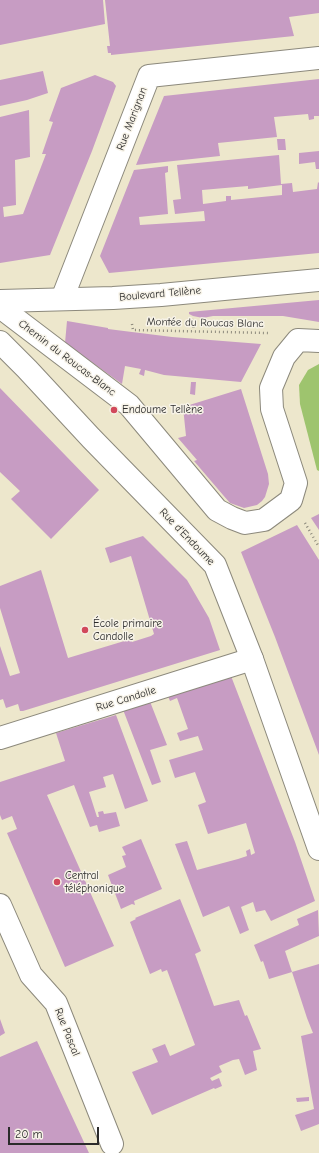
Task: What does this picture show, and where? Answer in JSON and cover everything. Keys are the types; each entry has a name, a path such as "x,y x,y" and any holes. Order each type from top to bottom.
{"street":[{"name":"Rue Marignan","path":"62,299 149,76 319,58"},
{"name":"Boulevard Tellène","path":"0,300 113,298 161,295 319,280"},
{"name":"Chemin du Roucas-Blanc","path":"0,307 129,405 217,510 232,518 245,522 264,520 291,500 296,483 272,409 272,388 284,356 309,341"},
{"name":"Rue d'Endoume","path":"0,342 215,566 252,659 319,849"},
{"name":"Rue Candolle","path":"0,738 252,659"},
{"name":"Rue Pascal","path":"0,905 31,975 56,1004 112,1144"}],"path":[{"name":"Montée du Roucas Blanc","path":"139,322 132,322 133,330 280,333 309,341"}],"green space":[{"path":"319,364 319,471 317,470 300,404 299,385 308,370"}],"building":[{"path":"0,0 103,0 105,24 0,45"},
{"path":"105,0 319,0 319,13 289,17 294,36 111,55 111,53 108,53 107,46 110,46"},
{"path":"43,71 48,93 27,100 0,106 0,80"},
{"path":"95,75 113,82 116,86 92,151 50,255 0,263 0,117 29,110 30,157 15,160 16,205 3,207 4,217 23,214 46,154 42,154 53,122 49,121 61,88"},
{"path":"319,79 319,116 314,116 314,119 309,120 308,114 274,117 277,137 218,143 220,156 136,165 164,96"},
{"path":"277,139 285,139 286,150 278,150"},
{"path":"319,151 319,169 316,169 315,162 299,164 299,153"},
{"path":"279,155 281,184 292,183 293,192 317,189 318,182 319,183 319,253 109,273 100,256 134,170 168,166 168,172 165,173 168,214 139,217 140,225 205,221 204,211 175,214 173,200 181,199 177,165","holes":["282,185 282,195 231,200 231,196 226,196 226,201 203,204 202,190 248,186 248,189"]},
{"path":"319,300 319,322 283,316 213,316 203,318 189,314 189,312"},
{"path":"67,321 108,329 172,337 261,344 241,382 164,375 145,370 144,376 139,374 141,369 125,366 122,384 65,343"},
{"path":"191,382 196,382 195,395 190,394"},
{"path":"0,388 99,490 51,539 11,499 20,491 0,472"},
{"path":"241,389 268,474 269,484 265,497 262,501 257,505 244,508 230,503 194,461 197,460 178,438 186,436 183,407"},
{"path":"319,514 319,530 311,518"},
{"path":"297,525 319,560 319,755 275,637 241,552"},
{"name":"École primaire Candolle","path":"143,536 187,580 209,618 220,650 23,711 20,711 18,704 6,708 3,699 0,700 0,646 10,676 20,673 0,608 0,586 41,570 68,658 131,639 132,642 151,636 154,634 131,556 110,563 105,548"},
{"path":"231,676 295,842 315,901 271,921 265,910 256,912 253,902 241,907 249,930 240,934 229,906 203,917 175,844 187,841 197,870 238,859 247,856 246,851 250,849 251,855 255,853 246,823 208,834 198,805 206,802 195,772 175,778 169,760 203,750 198,736 180,741 177,733 188,729 177,698 170,701 167,694"},
{"path":"149,699 167,745 150,750 161,782 152,785 122,707"},
{"name":"Central téléphonique","path":"116,715 148,801 125,809 113,774 103,777 106,787 89,792 97,817 99,817 98,812 103,811 104,814 116,812 120,826 99,832 97,825 90,827 74,785 47,795 114,946 65,967 7,833 17,829 12,816 2,820 0,815 0,782 65,761 56,733"},
{"path":"141,839 162,889 134,901 135,905 132,904 121,909 108,875 126,867 122,856 126,855 122,847"},
{"path":"180,899 201,951 195,954 214,1006 239,1000 261,1049 253,1051 257,1070 245,1075 239,1059 219,1066 222,1072 210,1078 212,1081 219,1078 222,1086 215,1089 214,1088 152,1115 132,1072 158,1062 152,1049 165,1044 170,1056 195,1045 167,970 162,972 161,969 150,974 130,922 136,919 135,918"},
{"path":"318,910 319,936 285,951 292,972 269,979 263,961 261,962 254,945 299,925 297,919"},
{"path":"319,964 319,1124 301,1131 295,1115 314,1109 301,1036 313,1033 292,972"},
{"path":"0,1019 5,1033 0,1036"},
{"path":"37,1041 89,1153 0,1153 0,1057"},
{"path":"309,1097 309,1101 297,1102 296,1098"}],"place":[{"name":"Endoume Tellène","path":"114,410"},
{"name":"École primaire Candolle","path":"85,630"},
{"name":"Central téléphonique","path":"57,882"}]}
